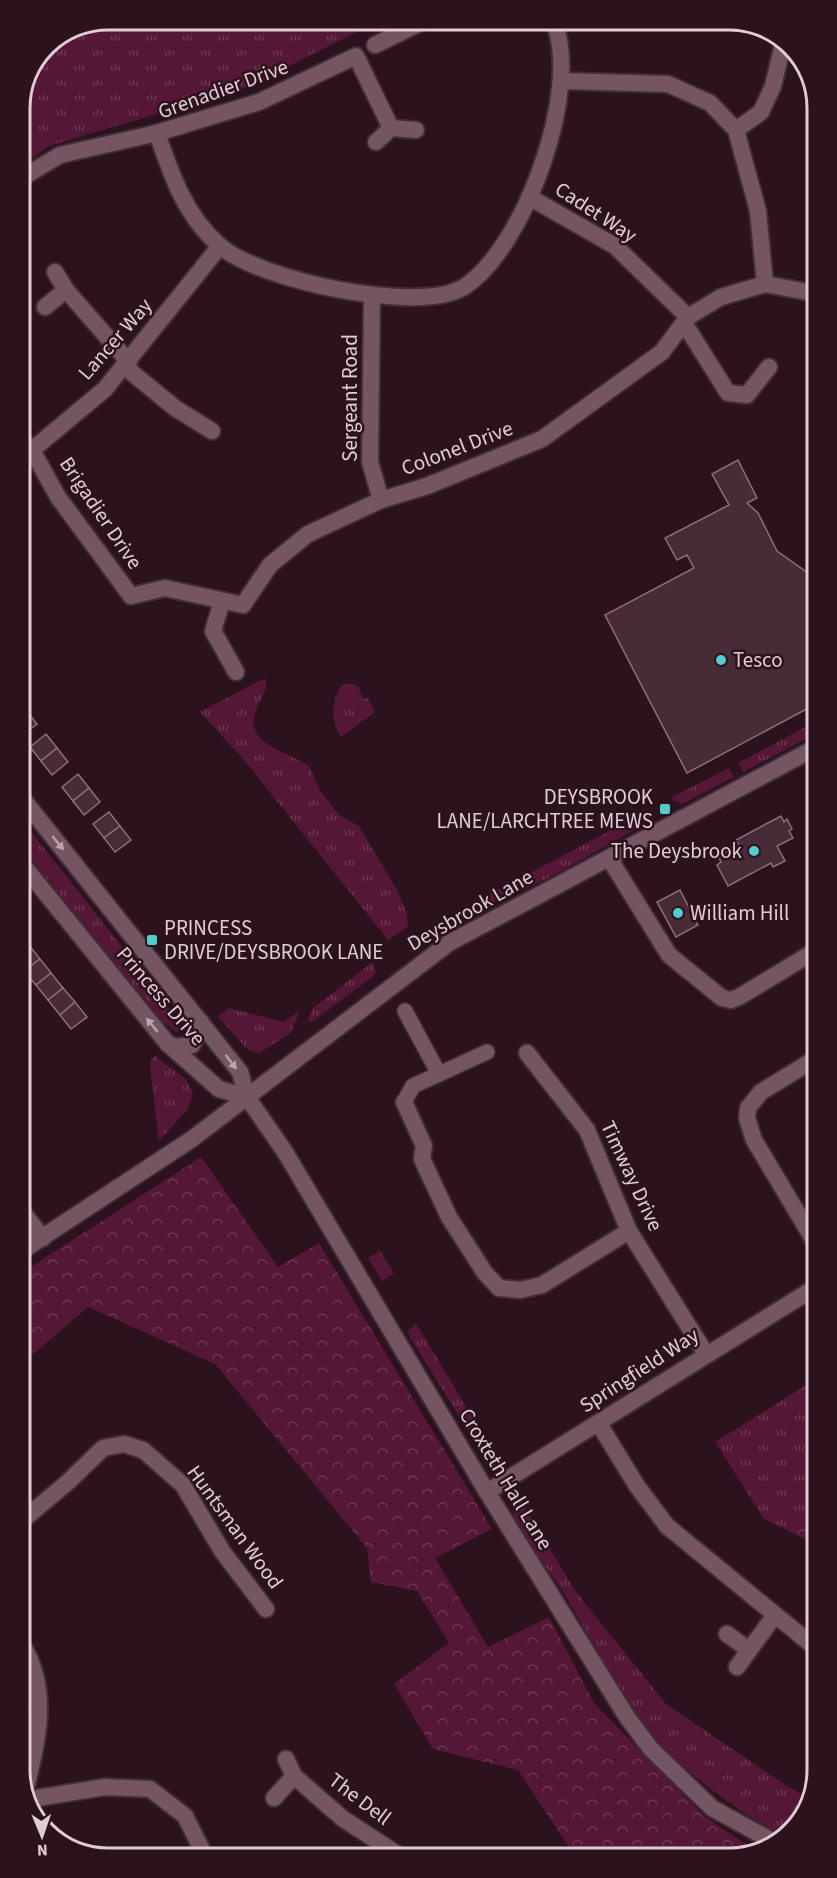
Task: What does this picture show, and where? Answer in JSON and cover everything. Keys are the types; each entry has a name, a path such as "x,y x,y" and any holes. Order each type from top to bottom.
{"street":[{"path":"375,45 406,30"},
{"name":"Grenadier Drive","path":"391,128 356,57 259,102 157,132 174,181 188,210 220,246 245,262 302,282 372,295 425,297 463,288 493,261 530,197 549,145 562,81 560,35 558,30"},
{"path":"736,130 761,112 773,86 782,51"},
{"path":"562,81 668,84 710,103 736,130 758,211 765,284"},
{"path":"376,142 391,128 416,130"},
{"path":"30,173 60,155 157,132"},
{"name":"Cadet Way","path":"530,197 615,246 686,320"},
{"name":"Lancer Way","path":"30,441 105,389 127,365 220,246"},
{"path":"55,272 66,290 127,365 175,408 212,431"},
{"name":"Colonel Drive","path":"243,605 270,565 308,534 381,500 427,486 542,439 662,352 686,320 721,297 765,284 807,292"},
{"path":"45,308 66,290"},
{"name":"Sergeant Road","path":"372,295 370,462 381,500"},
{"path":"686,320 728,393 747,394 769,367"},
{"name":"Brigadier Drive","path":"30,451 58,497 131,596 165,588 243,605"},
{"path":"222,601 213,631 236,672"},
{"name":"Deysbrook Lane","path":"30,1246 192,1139 449,943 807,752"},
{"name":"Princess Drive","path":"30,808 240,1072 247,1097"},
{"path":"609,858 669,956 722,998 731,1000 739,997 807,956"},
{"name":"Princess Drive","path":"30,874 168,1044 219,1089 247,1097"},
{"path":"405,1011 439,1074"},
{"path":"168,1044 176,1047 192,1045 200,1031 201,1022"},
{"path":"487,1052 413,1086 404,1102 424,1146 422,1159 449,1217 484,1273 499,1288 520,1290 542,1285 629,1231"},
{"name":"Timway Drive","path":"527,1053 587,1130 629,1231 706,1354"},
{"path":"807,1064 761,1092 748,1108 747,1118 754,1140 807,1229"},
{"name":"Croxteth Hall Lane","path":"247,1097 285,1152 487,1492 607,1688 651,1749 712,1808 767,1838"},
{"path":"30,1222 43,1238"},
{"name":"Springfield Way","path":"487,1492 807,1292"},
{"path":"598,1424 637,1486 667,1526 807,1641"},
{"name":"Huntsman Wood","path":"30,1514 103,1448 124,1444 143,1450 183,1485 222,1551 266,1609"},
{"path":"737,1667 775,1615"},
{"path":"727,1634 749,1650"},
{"path":"30,1668 38,1694 39,1737 30,1772"},
{"name":"The Dell","path":"286,1759 294,1776 342,1818 388,1848"},
{"path":"274,1798 294,1776"},
{"path":"35,1798 105,1788 150,1789 185,1816 201,1848"}],"green space":[{"path":"108,30 361,30 247,87 49,146 30,160 30,103 33,88 38,73 56,49 83,34"},
{"path":"265,678 265,690 254,721 255,731 270,746 310,767 319,789 339,815 359,826 397,890 407,914 408,927 388,940 244,760 200,712"},
{"path":"342,685 358,686 363,699 368,698 375,712 341,737 335,725 334,704"},
{"path":"807,726 807,738 743,772 738,763"},
{"path":"729,768 734,777 680,805 678,801 674,801 672,797"},
{"path":"647,811 652,820 537,884 512,895 471,906 473,903"},
{"path":"30,830 161,996 183,1030 176,1032 159,1019 30,858"},
{"path":"373,962 376,972 372,977 312,1022 308,1020 313,1008"},
{"path":"229,1008 284,1022 300,1010 291,1033 259,1053 248,1050 218,1017"},
{"path":"155,1056 186,1079 193,1094 187,1110 159,1141 150,1068 151,1060"},
{"path":"201,1157 278,1267 319,1243 492,1529 435,1558 488,1647 549,1617 594,1703 704,1816 748,1845 729,1848 569,1848 518,1770 433,1749 394,1684 449,1643 417,1591 371,1582 367,1548 215,1364 88,1307 30,1357 30,1267"},
{"path":"380,1251 394,1273 382,1281 368,1258"},
{"path":"416,1323 490,1447 497,1465 492,1469 409,1336 408,1331"},
{"path":"807,1385 806,1519 787,1530 764,1519 715,1442"},
{"path":"519,1498 576,1592 666,1704 787,1786 803,1794 791,1818 777,1832 721,1797 665,1749 649,1732 622,1694 563,1592 519,1528 515,1519 515,1505"},
{"path":"807,1516 807,1541 787,1530"}],"building":[{"name":"Tesco","path":"738,460 757,498 747,503 758,513 777,551 807,572 807,709 687,773 605,615 694,568 687,555 677,560 665,538 729,505 712,474"},
{"path":"30,715 37,724 30,729"},
{"path":"46,734 57,748 41,761 30,747"},
{"path":"57,748 68,762 52,775 41,761"},
{"path":"78,774 89,788 73,801 62,787"},
{"path":"89,788 100,802 84,815 73,801"},
{"path":"109,812 120,826 104,838 93,824"},
{"name":"The Deysbrook","path":"781,816 784,822 787,819 793,838 777,846 785,861 773,867 771,863 728,886 717,865 721,862 718,856 739,845 736,840"},
{"path":"120,826 131,840 115,852 104,838"},
{"name":"William Hill","path":"680,890 698,925 676,937 657,902"},
{"path":"30,946 40,959 30,966"},
{"path":"40,959 51,973 36,985 30,978 30,966"},
{"path":"51,973 63,988 48,1000 36,985"},
{"path":"63,988 75,1002 60,1015 48,1000"},
{"path":"75,1002 87,1017 71,1029 60,1015"}],"place":[{"name":"Tesco","path":"721,660"},
{"name":"DEYSBROOK LANE/LARCHTREE MEWS","path":"665,809"},
{"name":"The Deysbrook","path":"754,851"},
{"name":"William Hill","path":"678,913"},
{"name":"PRINCESS DRIVE/DEYSBROOK LANE","path":"152,940"}]}
